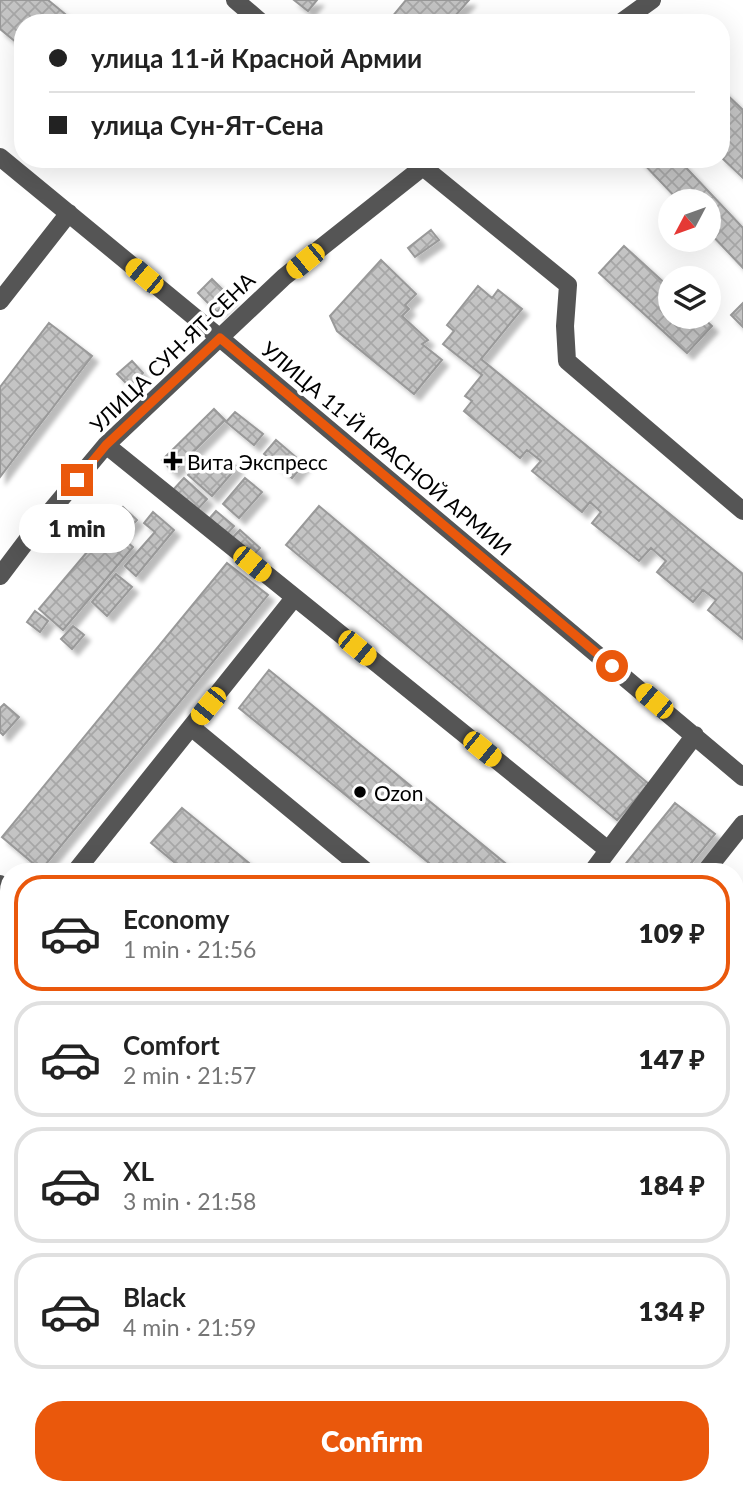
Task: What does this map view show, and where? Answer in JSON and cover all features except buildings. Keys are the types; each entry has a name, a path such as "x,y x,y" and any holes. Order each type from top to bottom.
{"street":[{"path":"234,0 251,14"},
{"path":"633,14 652,0"},
{"name":"УЛИЦА 11-Й КРАСНОЙ АРМИИ","path":"0,157 743,777"},
{"name":"УЛИЦА СУН-ЯТ-СЕНА","path":"0,576 106,445 284,277 422,168"},
{"path":"434,168 568,285 565,326 568,361 743,511"},
{"path":"0,301 69,213"},
{"path":"106,445 608,850"},
{"path":"82,863 294,598"},
{"path":"191,727 356,863"},
{"path":"599,863 695,735"},
{"path":"712,863 743,824"}],"place":[{"name":"Вита Экспресс","path":"173,461"},
{"name":"Ozon","path":"360,792"}],"route":[{"path":"77,480 106,445 220,338 612,666"}]}
